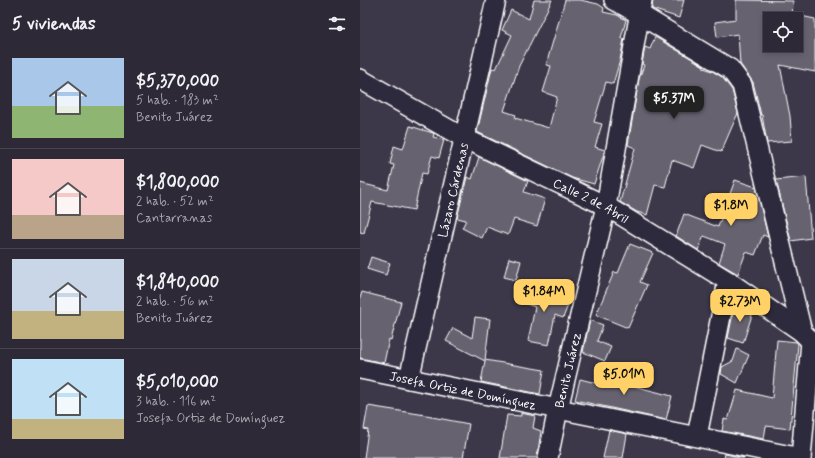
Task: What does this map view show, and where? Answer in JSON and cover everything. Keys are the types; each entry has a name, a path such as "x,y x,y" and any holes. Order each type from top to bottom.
{"street":[{"name":"Lázaro Cárdenas","path":"409,379 496,0"},
{"path":"614,0 641,7 730,68 742,85 809,339 801,458"},
{"name":"Benito Juárez","path":"548,458 558,409 606,206 641,7"},
{"name":"Calle 2 de Abril","path":"360,79 464,138 606,206 728,281 809,339"},
{"path":"697,436 728,281"},
{"name":"Josefa Ortiz de Domínguez","path":"360,369 801,458"}],"building":[{"path":"534,0 552,0 519,66 504,111 516,115 515,118 549,128 557,97 543,92 551,66 546,65 565,0 580,0 598,4 604,8 603,12 617,15 626,20 621,38 624,39 620,60 613,84 606,82 594,122 602,124 595,147 605,150 594,184 572,178 477,132 492,68 496,69 512,35 502,30 511,10 529,19"},
{"path":"653,0 684,0 679,18 652,9"},
{"path":"736,0 793,1 792,12 763,12 763,52 803,52 803,16 815,19 815,72 780,65 790,116 792,141 767,143 762,115 753,82 740,64 738,34 717,37 715,22 736,19"},
{"path":"655,37 704,66 704,68 722,77 732,90 738,113 721,152 702,145 694,168 672,160 665,187 655,185 647,215 637,212 620,202 635,148 628,145 639,79 644,65 642,64 645,47 650,49"},
{"path":"410,126 433,133 433,137 444,140 439,158 432,156 427,174 422,173 414,210 372,202 364,233 360,232 360,183 388,190 394,165 390,164 394,146 403,149"},
{"path":"479,157 528,181 524,192 545,199 537,226 514,219 508,235 487,227 482,238 462,228 466,220 457,218 467,177 472,179"},
{"path":"806,177 811,238 791,241 776,180"},
{"path":"735,180 756,187 768,237 763,235 755,255 746,252 738,274 719,263 725,244 704,236 698,250 676,236 684,214 718,227"},
{"path":"630,244 653,253 640,282 647,285 628,328 596,315 614,272 618,273"},
{"path":"371,257 390,263 386,275 367,269"},
{"path":"509,258 521,261 516,280 504,277"},
{"path":"524,288 540,295 542,289 570,300 563,318 555,315 549,345 528,341 535,307 519,301"},
{"path":"362,292 401,302 391,340 389,339 384,363 360,358 360,298"},
{"path":"735,303 745,306 753,312 743,343 728,338"},
{"path":"475,317 490,319 485,360 544,370 540,394 481,382 485,361 446,341 453,328 472,338"},
{"path":"590,320 603,325 597,341 611,347 605,361 583,352"},
{"path":"777,340 797,342 798,344 790,429 766,426 764,439 722,431 724,419 728,420 737,390 772,398"},
{"path":"737,349 749,355 737,383 721,374 722,367 733,361"},
{"path":"604,368 633,376 630,385 672,396 666,420 575,400 580,379 600,384"},
{"path":"368,406 432,416 469,424 463,458 364,458 368,430 364,429"},
{"path":"521,413 535,416 533,428 541,431 537,458 500,458 507,415 521,416"},
{"path":"609,430 627,434 623,458 603,458"},
{"path":"725,454 745,458 724,458"}]}
